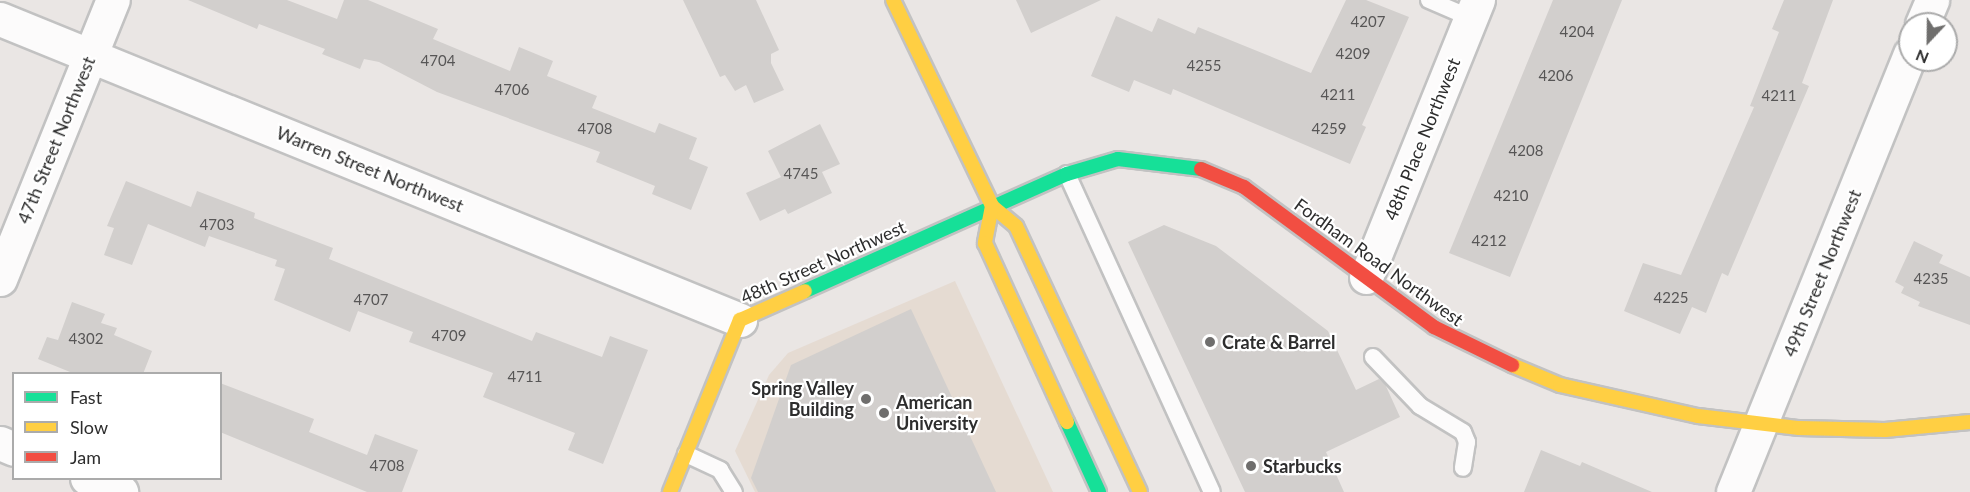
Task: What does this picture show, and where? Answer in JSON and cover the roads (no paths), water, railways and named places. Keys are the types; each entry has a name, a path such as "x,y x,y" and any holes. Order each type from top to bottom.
{"street":[{"name":"47th Street Northwest","path":"4,258 113,0"},
{"path":"893,0 992,206 1016,226 1140,492"},
{"name":"48th Place Northwest","path":"1366,277 1474,9"},
{"name":"Warren Street Northwest","path":"0,19 740,320"},
{"name":"49th Street Northwest","path":"1733,492 1903,72"},
{"name":"Fordham Road Northwest","path":"992,206 1100,160 1137,158 1210,171 1259,197 1366,277 1464,345 1540,377 1620,401 1761,424 1874,430 1970,422"},
{"path":"992,206 986,243 1099,492"},
{"name":"48th Street Northwest","path":"670,492 740,320 992,206"},
{"path":"92,480 120,492"}],"lane":[{"path":"1429,0 1474,9"},
{"path":"1067,174 1212,492"},
{"path":"1372,357 1420,406 1463,432 1467,442 1463,468"},
{"path":"686,454 720,470 734,492"}],"place":[{"name":"Crate & Barrel","path":"1210,342"},
{"name":"Spring Valley Building","path":"866,399"},
{"name":"American University","path":"884,413"},
{"name":"Starbucks","path":"1251,466"}]}
